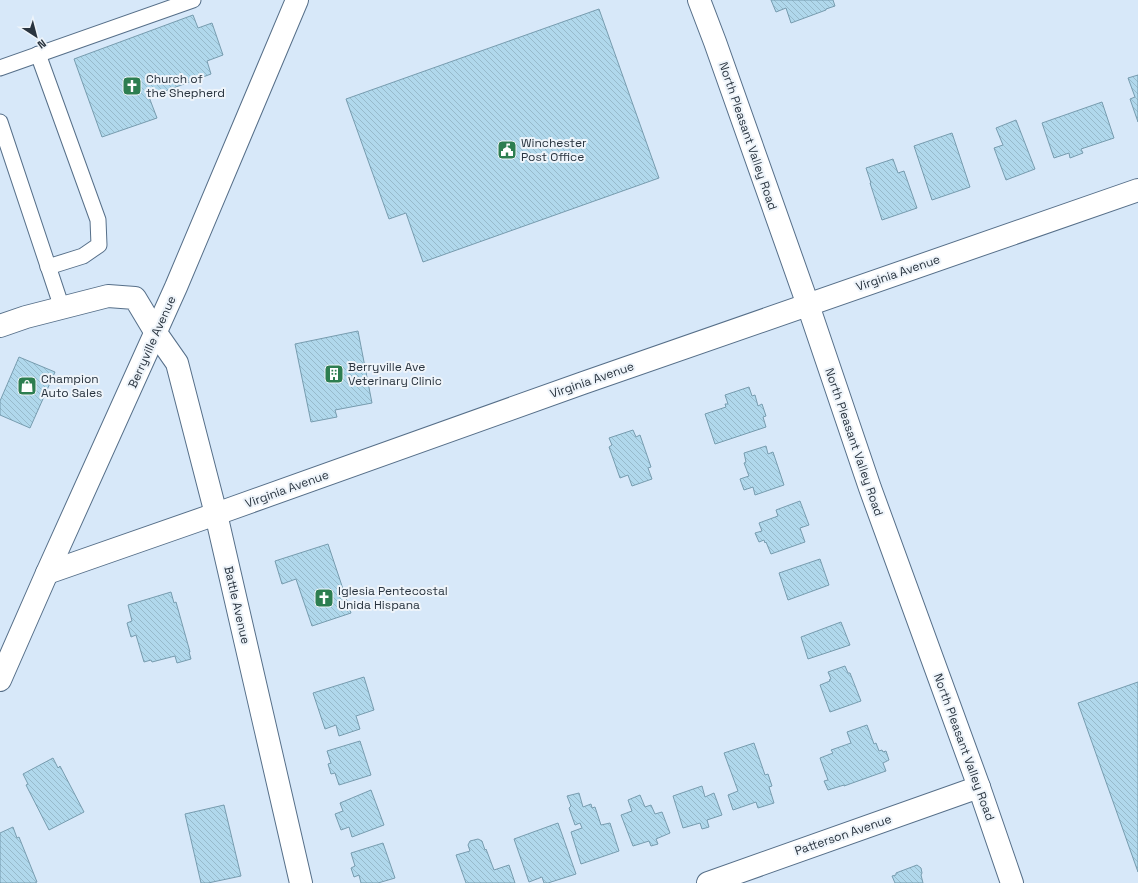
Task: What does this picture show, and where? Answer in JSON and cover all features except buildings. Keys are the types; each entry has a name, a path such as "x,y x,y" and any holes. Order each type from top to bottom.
{"street":[{"name":"North Pleasant Valley Road","path":"700,0 808,305 870,488 979,787 1012,883"},
{"name":"Berryville Avenue","path":"0,680 156,333 294,1"},
{"name":"Virginia Avenue","path":"47,573 576,386 1138,190"},
{"name":"Battle Avenue","path":"62,308 108,296 134,298 177,363 216,514 301,883"},
{"path":"0,326 26,317 62,308"},
{"name":"Patterson Avenue","path":"708,883 979,787"}],"lane":[{"path":"0,68 193,0"},
{"path":"38,54 98,220 99,245 83,256 48,267"},
{"path":"0,122 62,308"}],"place":[{"name":"Church of the Shepherd","path":"132,86"},
{"name":"Winchester Post Office","path":"507,150"},
{"name":"Berryville Ave Veterinary Clinic","path":"334,374"},
{"name":"Champion Auto Sales","path":"27,386"},
{"name":"Iglesia Pentecostal Unida Hispana","path":"324,598"}]}
